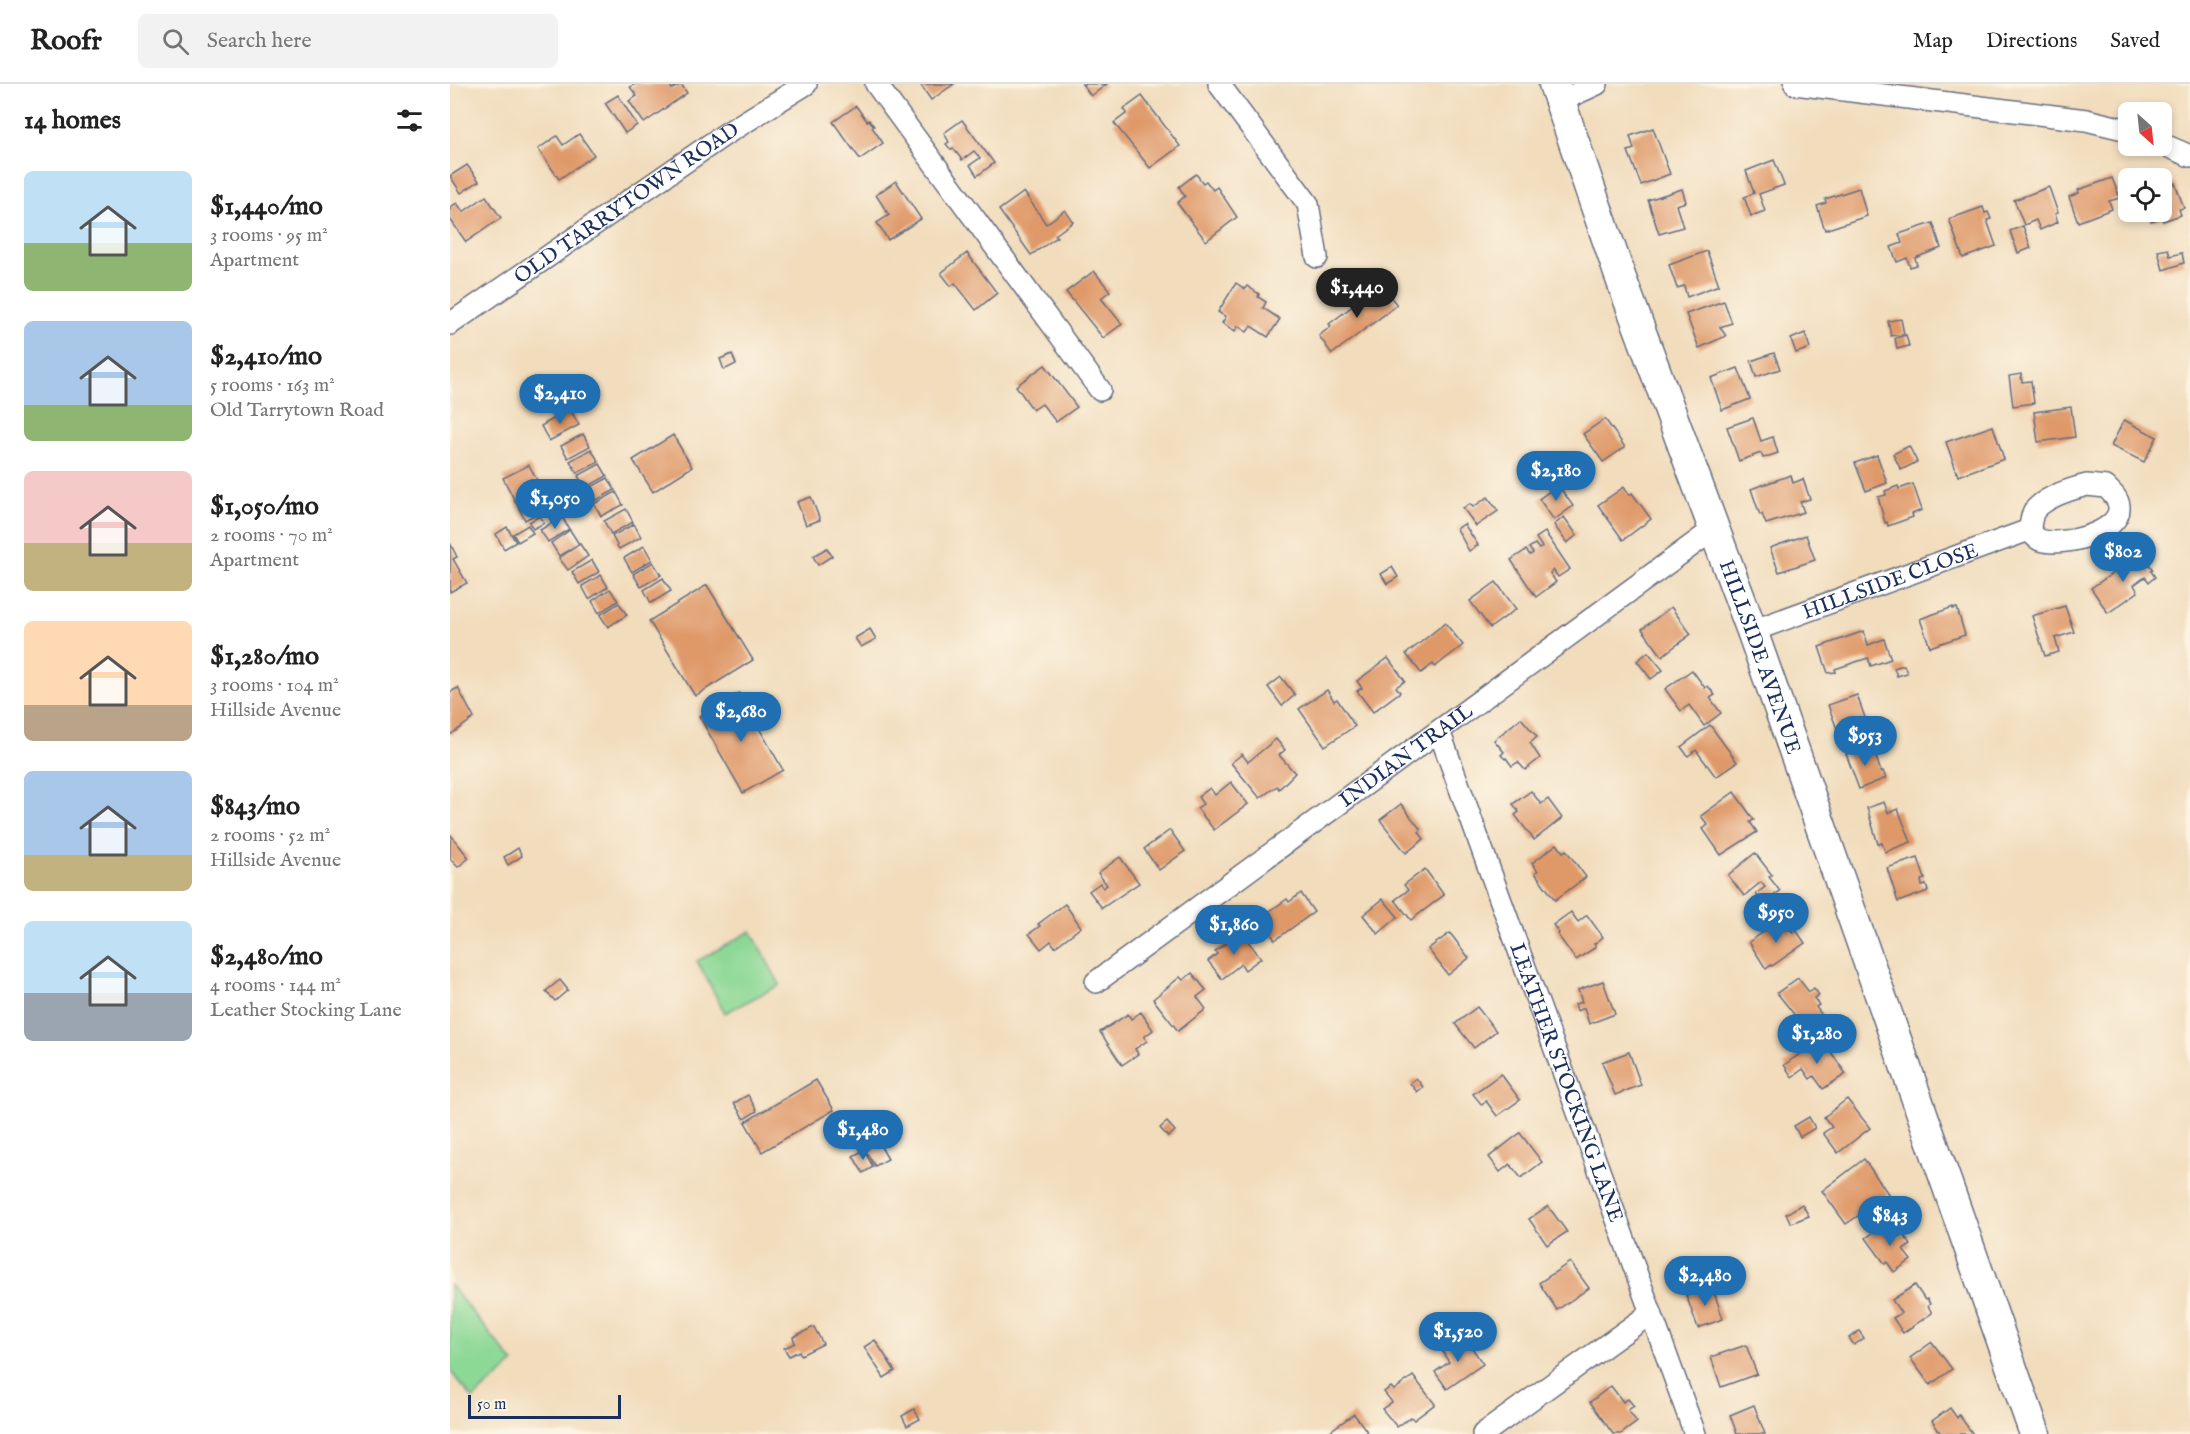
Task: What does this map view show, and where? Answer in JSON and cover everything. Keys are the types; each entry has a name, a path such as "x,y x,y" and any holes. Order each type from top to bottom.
{"main road":[{"name":"HILLSIDE AVENUE","path":"1557,93 1620,276 1752,631 2035,1434"}],"street":[{"name":"OLD TARRYTOWN ROAD","path":"450,324 724,135 806,84"},
{"path":"876,84 1100,390"},
{"path":"1219,84 1308,204 1317,257"},
{"path":"1557,93 1598,84"},
{"path":"1795,84 2086,120 2118,128"},
{"path":"2172,148 2190,156"},
{"name":"INDIAN TRAIL","path":"1096,982 1714,529"},
{"name":"HILLSIDE CLOSE","path":"1752,631 2029,530"},
{"name":"LEATHER STOCKING LANE","path":"1439,731 1695,1434"},
{"path":"1483,1434 1651,1313"}],"green space":[{"path":"751,931 780,985 725,1013 697,961"},
{"path":"450,1285 514,1363 473,1399 450,1371"}],"building":[{"path":"635,84 669,84 672,89 681,84 687,93 644,123 629,101 637,96 630,87"},
{"path":"920,84 954,84 931,100"},
{"path":"1082,84 1107,84 1091,96"},
{"path":"618,95 637,125 625,133 605,103"},
{"path":"1142,96 1180,146 1150,168 1114,123 1127,113 1124,109"},
{"path":"856,106 867,121 869,120 874,126 872,127 883,143 860,159 833,122"},
{"path":"962,120 994,163 977,176 970,165 980,158 974,151 962,160 953,148 951,150 946,144 949,142 944,133"},
{"path":"1653,128 1670,174 1641,185 1628,151 1634,149 1630,136"},
{"path":"579,134 594,155 559,179 538,149 557,136 563,145"},
{"path":"1774,160 1784,185 1759,194 1765,211 1751,216 1744,197 1754,193 1746,171"},
{"path":"467,165 479,181 461,193 450,176"},
{"path":"1196,174 1213,190 1217,187 1237,217 1206,241 1177,203 1185,196 1179,187"},
{"path":"2112,178 2118,199 2109,201 2112,209 2078,222 2069,197 2079,193 2078,190"},
{"path":"896,181 921,219 888,240 877,223 889,215 876,195"},
{"path":"2175,183 2184,208 2179,209 2181,215 2172,218 2172,184"},
{"path":"2049,187 2058,213 2055,214 2058,222 2040,230 2036,220 2024,225 2014,200"},
{"path":"1859,188 1867,216 1825,230 1817,206 1826,203 1825,199"},
{"path":"1682,189 1686,202 1676,205 1683,227 1659,234 1648,200"},
{"path":"1024,192 1046,224 1065,210 1073,222 1055,235 1057,237 1031,255 999,210"},
{"path":"486,196 501,218 466,242 450,219 450,207 457,203 463,212"},
{"path":"1983,207 1991,219 1987,220 1996,246 1963,258 1949,219"},
{"path":"1933,223 1941,248 1915,258 1917,265 1910,267 1907,258 1897,262 1891,247 1902,243 1899,234"},
{"path":"2023,226 2031,248 2018,253 2010,231"},
{"path":"2168,249 2170,256 2182,253 2184,263 2163,270 2158,251"},
{"path":"1707,251 1719,285 1687,297 1684,286 1677,288 1669,265"},
{"path":"967,253 997,293 976,310 955,283 951,286 941,273"},
{"path":"1094,271 1110,291 1101,298 1122,324 1103,338 1066,292"},
{"path":"1236,283 1245,289 1247,286 1259,294 1258,297 1266,302 1263,308 1280,319 1268,337 1251,326 1247,332 1238,326 1235,331 1222,323 1226,317 1218,312"},
{"path":"1382,286 1397,305 1332,354 1319,336 1331,326 1329,324"},
{"path":"1724,301 1732,323 1720,327 1726,336 1699,348 1686,314"},
{"path":"1901,319 1904,334 1891,336 1888,321"},
{"path":"1805,333 1810,348 1796,353 1791,339"},
{"path":"1906,335 1909,346 1897,349 1895,338"},
{"path":"1774,353 1780,369 1756,377 1751,361"},
{"path":"732,354 736,364 724,370 720,359"},
{"path":"1045,365 1077,407 1056,422 1042,404 1033,410 1016,386"},
{"path":"1738,368 1750,399 1722,410 1711,378"},
{"path":"2021,374 2022,382 2031,381 2034,403 2013,406 2009,376"},
{"path":"2071,407 2075,437 2038,442 2034,412"},
{"path":"570,409 579,425 549,441 541,426"},
{"path":"1753,418 1761,441 1773,437 1778,453 1763,458 1761,453 1739,461 1727,427"},
{"path":"1605,419 1625,447 1603,462 1583,434"},
{"path":"2124,420 2157,437 2144,462 2111,446"},
{"path":"1993,426 2004,459 1958,476 1946,442"},
{"path":"583,434 590,446 568,458 561,446"},
{"path":"673,435 692,467 653,492 633,460"},
{"path":"1909,446 1917,462 1901,470 1893,454"},
{"path":"591,449 599,462 577,473 570,461"},
{"path":"1877,455 1887,483 1866,491 1855,463"},
{"path":"600,464 607,476 585,488 578,476"},
{"path":"529,465 549,503 555,499 559,507 549,512 547,508 525,520 503,478"},
{"path":"1791,475 1793,483 1803,479 1810,499 1800,502 1804,512 1766,524 1762,514 1760,515 1751,489"},
{"path":"608,478 615,490 593,502 586,490"},
{"path":"1913,484 1922,510 1912,514 1913,517 1888,526 1887,522 1885,523 1878,497 1886,495 1885,491 1898,486 1899,489"},
{"path":"1558,485 1573,506 1554,520 1539,499"},
{"path":"1624,487 1629,495 1632,493 1651,519 1623,540 1598,505"},
{"path":"616,492 623,505 601,516 594,504"},
{"path":"811,497 820,520 806,525 797,502"},
{"path":"1488,497 1498,511 1476,526 1463,508 1470,504 1473,507"},
{"path":"626,509 633,522 611,534 604,521"},
{"path":"540,516 544,523 533,529 529,522"},
{"path":"562,517 569,529 548,542 540,530"},
{"path":"1564,517 1577,535 1567,543 1554,525"},
{"path":"634,524 641,537 619,549 612,536"},
{"path":"1464,524 1478,545 1469,551 1457,529"},
{"path":"528,525 533,533 518,542 513,534"},
{"path":"507,527 516,542 504,549 496,534"},
{"path":"570,530 579,544 559,556 551,543"},
{"path":"1545,532 1570,569 1558,577 1553,570 1550,573 1556,582 1536,597 1511,560 1526,550 1530,555 1533,553 1529,548 1535,544 1539,549 1542,547 1536,538"},
{"path":"1806,535 1815,560 1779,572 1770,548"},
{"path":"450,543 457,557 453,559 467,583 450,592"},
{"path":"580,544 588,556 568,570 559,558"},
{"path":"644,546 652,560 632,572 624,558"},
{"path":"827,548 832,556 818,565 813,556"},
{"path":"2142,554 2155,577 2149,582 2145,577 2134,585 2138,592 2108,613 2091,588"},
{"path":"592,560 599,572 579,584 572,572"},
{"path":"653,562 661,575 641,587 633,574"},
{"path":"1392,567 1398,577 1387,584 1381,574"},
{"path":"601,575 608,587 589,599 582,586"},
{"path":"663,578 671,591 651,603 644,590"},
{"path":"1496,582 1516,609 1490,628 1470,601"},
{"path":"707,585 753,660 695,696 649,621"},
{"path":"610,589 618,601 599,613 592,601"},
{"path":"619,603 627,615 608,627 600,615"},
{"path":"2065,606 2074,632 2055,638 2059,652 2045,656 2032,616"},
{"path":"1671,607 1691,634 1662,656 1642,629"},
{"path":"1953,607 1953,609 1957,608 1965,635 1930,647 1920,619"},
{"path":"1445,623 1463,645 1435,667 1433,664 1421,673 1406,654"},
{"path":"870,629 876,639 861,647 855,638"},
{"path":"1864,631 1868,645 1884,639 1891,659 1871,666 1868,658 1835,669 1836,672 1828,673 1819,647"},
{"path":"1648,652 1663,670 1651,679 1637,661"},
{"path":"1388,658 1405,681 1396,687 1400,692 1373,712 1357,691 1362,688 1357,681"},
{"path":"1904,665 1907,673 1897,676 1894,668"},
{"path":"1692,670 1705,688 1708,686 1715,695 1710,698 1721,713 1704,726 1689,705 1681,711 1665,689"},
{"path":"1281,677 1295,695 1282,706 1268,687"},
{"path":"458,688 474,718 450,735 450,692"},
{"path":"1327,690 1334,701 1337,699 1355,726 1325,746 1299,709"},
{"path":"739,693 783,770 743,793 699,716"},
{"path":"1857,695 1869,729 1844,738 1840,728 1837,729 1828,705"},
{"path":"1521,718 1537,737 1530,743 1540,758 1525,770 1518,762 1512,766 1501,755 1504,752 1494,740"},
{"path":"1710,725 1737,762 1716,777 1696,750 1688,756 1681,747"},
{"path":"1276,739 1285,750 1279,755 1295,773 1279,789 1277,786 1260,798 1231,763 1242,754 1248,762"},
{"path":"1872,745 1881,772 1883,771 1886,778 1859,789 1846,754"},
{"path":"1231,782 1248,804 1214,830 1197,808 1203,804 1198,797 1210,788 1215,795"},
{"path":"1531,791 1541,804 1548,799 1562,818 1534,840 1515,815 1519,812 1513,804"},
{"path":"1734,792 1754,820 1750,822 1757,832 1721,855 1703,829 1708,825 1701,816"},
{"path":"1884,802 1888,813 1898,809 1911,842 1885,852 1882,843 1878,844 1867,808"},
{"path":"1401,804 1421,830 1419,832 1424,839 1406,853 1380,820"},
{"path":"1170,830 1185,851 1159,870 1144,849"},
{"path":"450,834 469,858 458,867 450,859"},
{"path":"1557,844 1563,852 1566,850 1586,877 1555,900 1535,873 1538,871 1532,863"},
{"path":"518,848 522,856 508,865 504,857"},
{"path":"1755,853 1772,875 1769,877 1780,891 1763,903 1756,894 1765,887 1761,882 1744,896 1728,875"},
{"path":"1120,857 1139,883 1102,908 1089,891 1100,883 1103,888 1107,885 1098,873"},
{"path":"1918,858 1925,879 1921,880 1922,886 1926,885 1928,891 1898,902 1887,868"},
{"path":"1425,869 1444,895 1411,920 1395,900 1408,890 1404,885"},
{"path":"1301,893 1314,912 1275,940 1260,918 1287,899 1289,902"},
{"path":"1383,899 1398,917 1378,934 1363,915"},
{"path":"1065,904 1081,927 1055,947 1051,941 1041,949 1029,934 1040,926 1038,924"},
{"path":"1571,912 1578,922 1587,915 1603,937 1594,944 1596,947 1576,960 1553,925"},
{"path":"1783,919 1793,933 1796,930 1805,943 1766,969 1749,942"},
{"path":"1241,932 1261,958 1245,970 1241,964 1222,979 1208,961 1217,954 1215,951 1225,944 1223,942 1229,938 1231,941"},
{"path":"1450,933 1469,958 1448,975 1428,949"},
{"path":"1192,973 1206,990 1197,997 1206,1009 1178,1031 1153,999 1180,977 1183,980"},
{"path":"1798,978 1809,992 1814,988 1819,995 1814,998 1819,1005 1816,1007 1822,1015 1805,1028 1777,993"},
{"path":"560,980 568,990 555,1001 546,991"},
{"path":"1603,981 1615,1014 1589,1024 1584,1008 1577,1011 1575,1004 1582,1002 1578,990"},
{"path":"1477,1007 1496,1031 1474,1048 1455,1024"},
{"path":"1141,1012 1153,1030 1144,1037 1147,1041 1135,1049 1138,1054 1122,1065 1100,1032 1128,1014 1131,1019"},
{"path":"1822,1039 1846,1074 1823,1089 1814,1076 1810,1079 1803,1069 1792,1077 1784,1065"},
{"path":"1629,1052 1641,1085 1615,1095 1602,1062"},
{"path":"1501,1074 1520,1100 1497,1116 1486,1101 1482,1105 1473,1094"},
{"path":"1416,1078 1423,1087 1417,1092 1410,1083"},
{"path":"816,1080 834,1110 762,1152 745,1122"},
{"path":"748,1095 757,1111 744,1119 734,1103"},
{"path":"1847,1099 1870,1128 1838,1153 1823,1133 1832,1127 1824,1117"},
{"path":"1809,1117 1815,1128 1800,1137 1794,1126"},
{"path":"1167,1122 1175,1131 1168,1137 1160,1128"},
{"path":"1520,1133 1542,1162 1521,1178 1510,1164 1500,1172 1489,1157"},
{"path":"878,1142 888,1159 875,1166 865,1150"},
{"path":"864,1150 873,1167 863,1173 853,1156"},
{"path":"1864,1159 1889,1195 1846,1224 1822,1191"},
{"path":"1802,1204 1809,1216 1791,1223 1786,1214"},
{"path":"1548,1206 1567,1232 1547,1245 1529,1219"},
{"path":"1888,1222 1899,1237 1903,1234 1911,1245 1903,1250 1911,1260 1894,1272 1887,1262 1885,1264 1866,1238"},
{"path":"1570,1262 1589,1288 1557,1310 1539,1283"},
{"path":"1915,1285 1925,1300 1927,1299 1932,1313 1903,1333 1893,1318 1901,1313 1892,1300"},
{"path":"1712,1286 1723,1319 1698,1328 1686,1295"},
{"path":"814,1327 823,1344 801,1355 799,1351 789,1356 784,1348 795,1343 793,1337"},
{"path":"1859,1331 1864,1338 1854,1345 1849,1338"},
{"path":"1464,1336 1483,1364 1447,1389 1435,1372 1449,1362 1442,1351"},
{"path":"875,1340 895,1371 884,1378 864,1347"},
{"path":"1932,1342 1952,1369 1930,1385 1910,1358"},
{"path":"1746,1345 1757,1374 1721,1387 1711,1357"},
{"path":"1413,1376 1435,1404 1414,1420 1411,1417 1397,1427 1382,1409 1392,1402 1384,1392 1391,1387 1394,1390"},
{"path":"1611,1386 1623,1402 1628,1399 1634,1406 1628,1410 1637,1422 1621,1434 1613,1434 1590,1402"},
{"path":"1754,1405 1765,1434 1737,1434 1730,1415"},
{"path":"1950,1408 1957,1418 1959,1415 1973,1434 1941,1434 1932,1421"},
{"path":"914,1409 920,1419 907,1426 902,1416"},
{"path":"1354,1414 1369,1434 1326,1434"}]}
